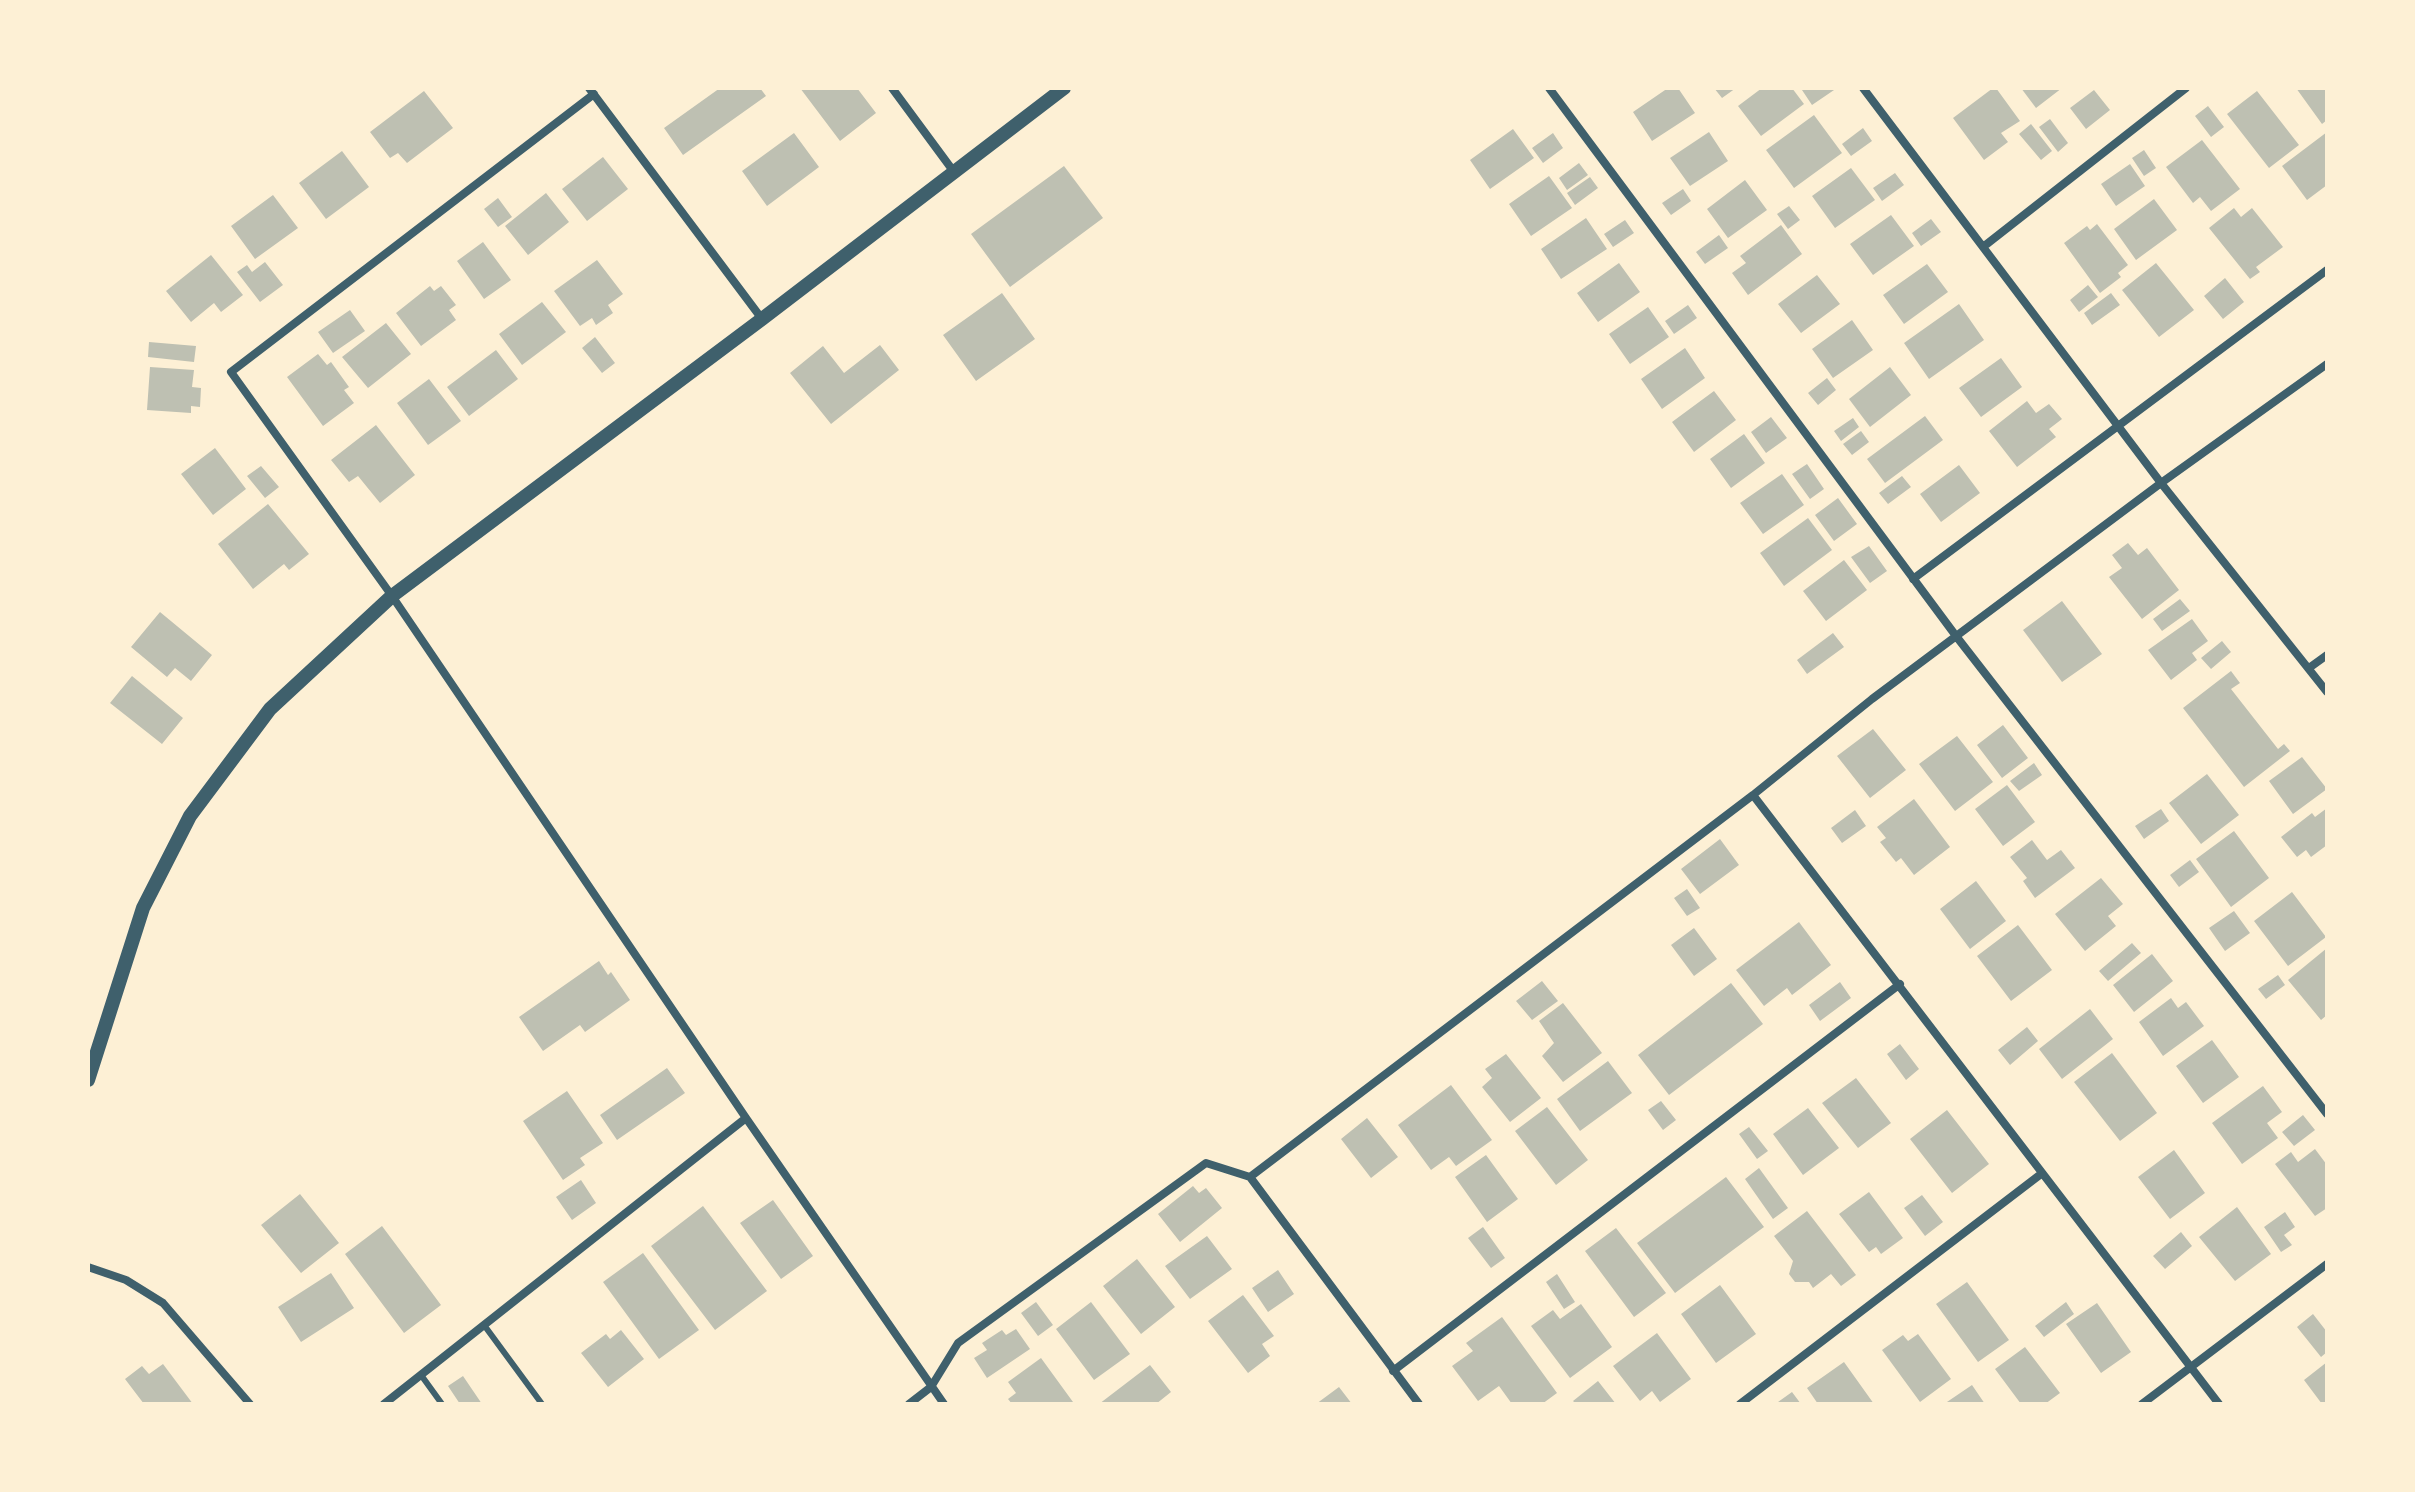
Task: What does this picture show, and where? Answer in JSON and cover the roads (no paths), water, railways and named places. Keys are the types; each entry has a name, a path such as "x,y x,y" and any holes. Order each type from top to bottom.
{"street":[{"path":"892,88 954,172"},
{"path":"88,1080 143,908 190,816 270,709 392,596 1064,88"},
{"path":"1549,88 1956,636 2327,1114"},
{"path":"1863,88 2161,483 2327,692"},
{"path":"1983,247 2186,88"},
{"path":"762,319 591,91 231,372 392,596 944,1404"},
{"path":"1913,579 2327,270"},
{"path":"1250,1177 1753,795 1872,699 2161,483 2327,364"},
{"path":"2309,668 2327,655"},
{"path":"1753,795 2219,1404"},
{"path":"1393,1371 1900,984"},
{"path":"384,1404 746,1118"},
{"path":"909,1404 931,1387 958,1343 1206,1163 1250,1177 1419,1404"},
{"path":"1740,1404 2041,1174"},
{"path":"2142,1404 2327,1264"},
{"path":"88,1267 126,1280 163,1303 250,1404"}],"lane":[{"path":"484,1325 542,1404"},
{"path":"421,1375 442,1404"}]}
